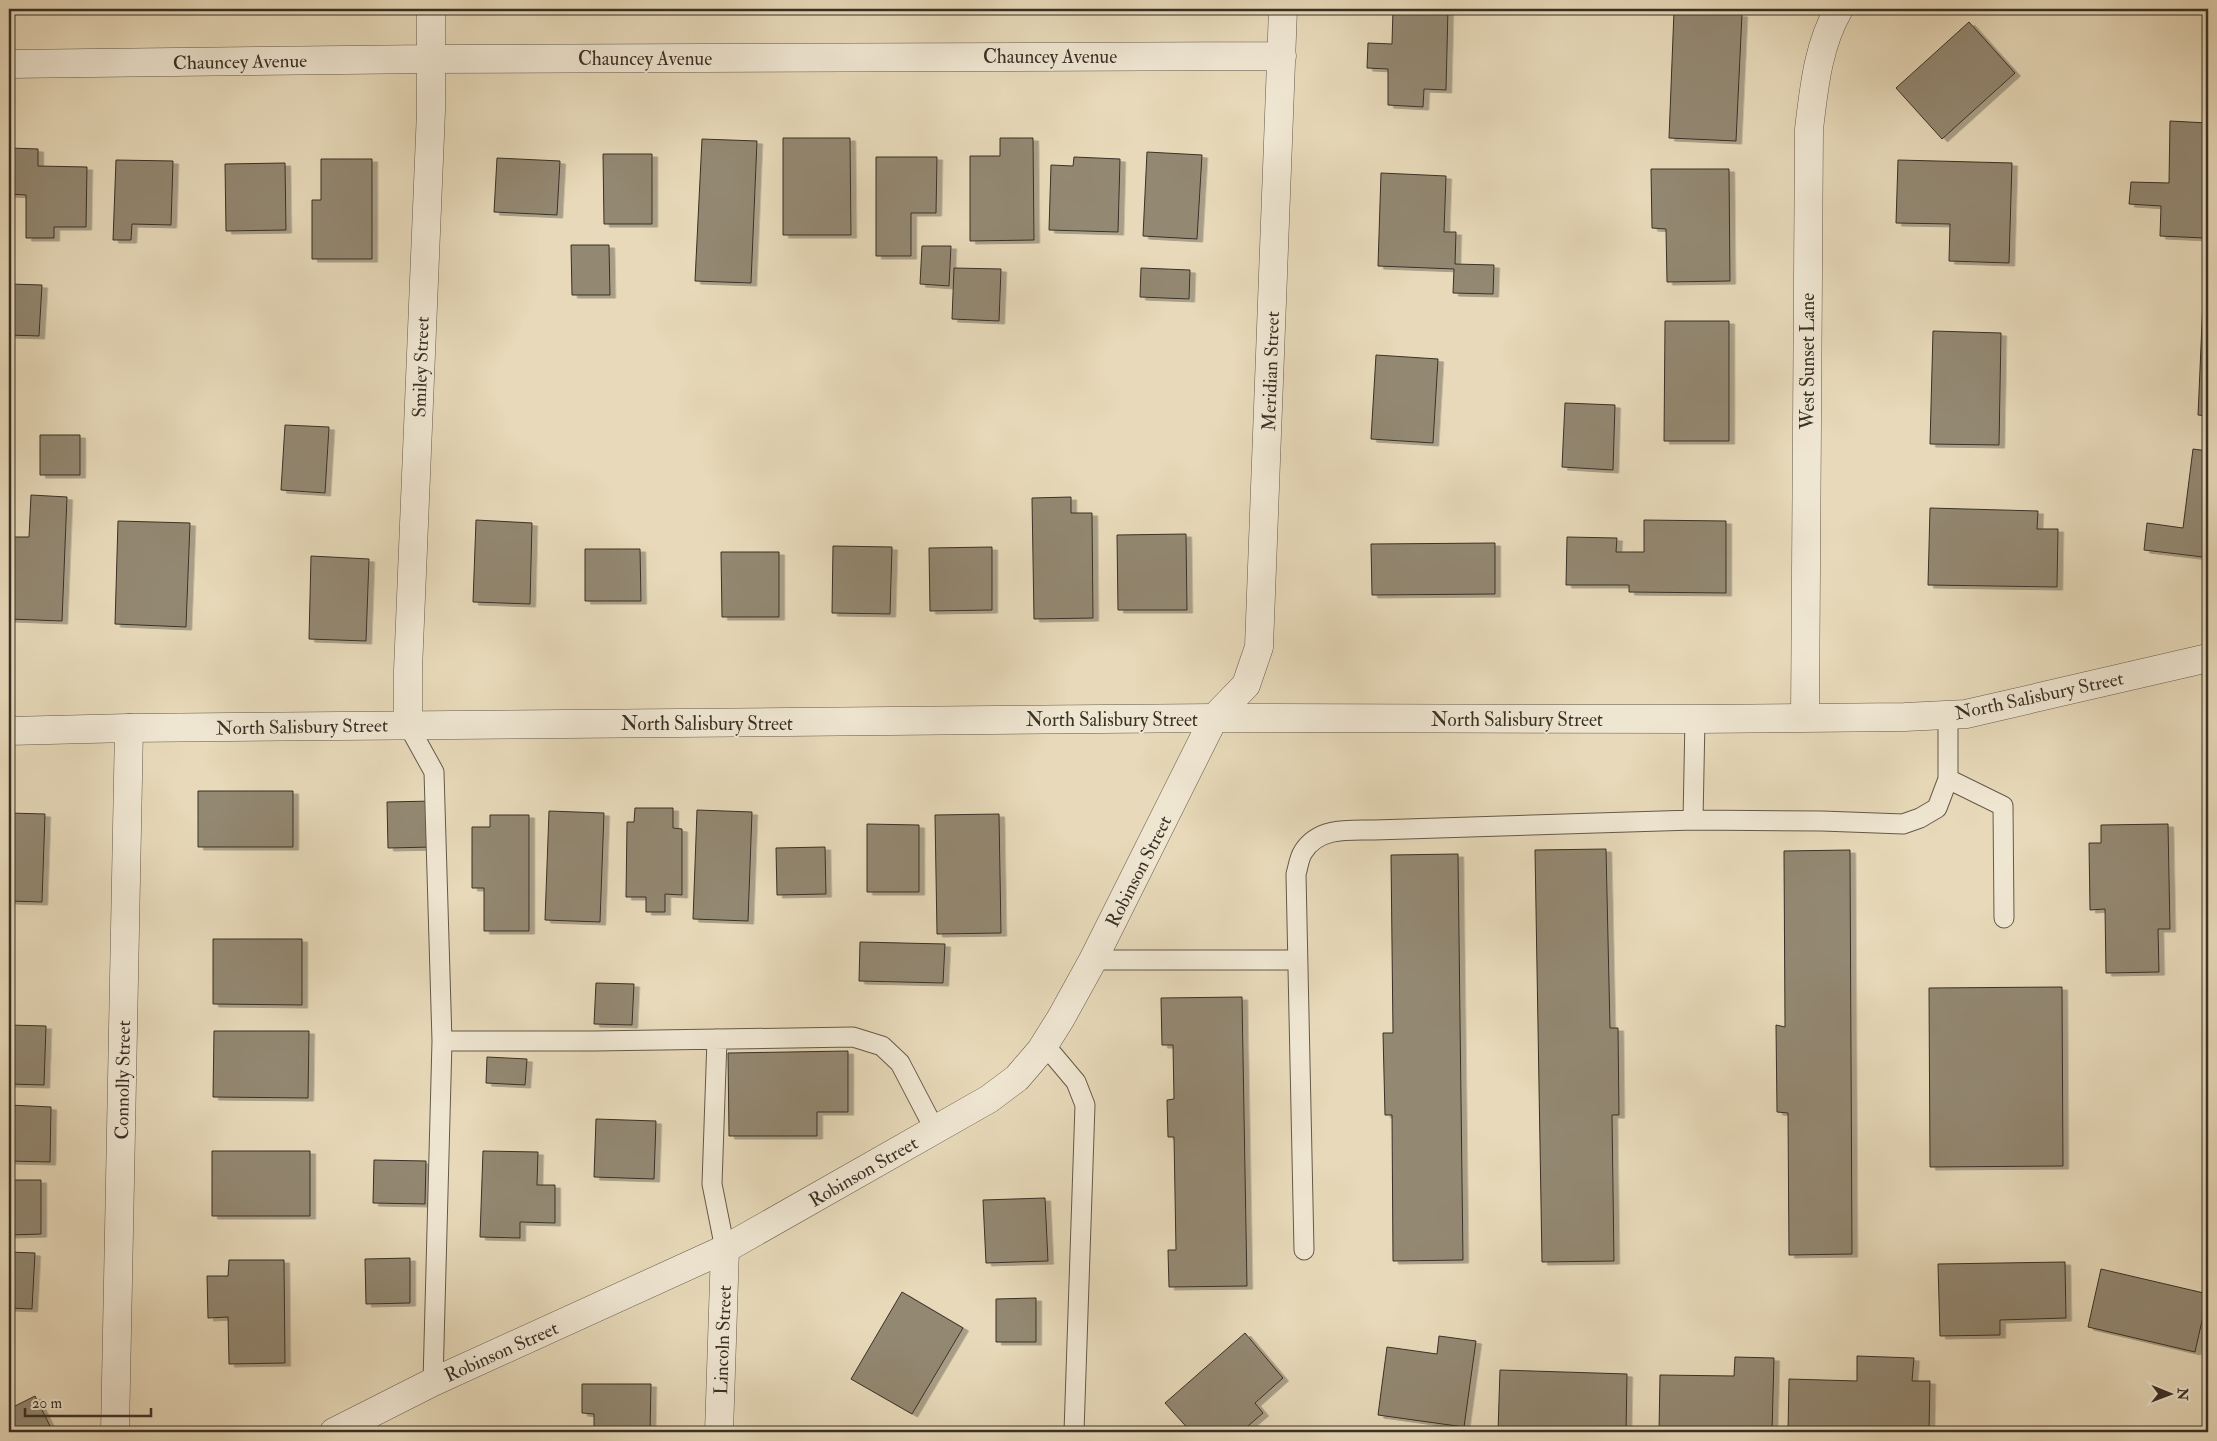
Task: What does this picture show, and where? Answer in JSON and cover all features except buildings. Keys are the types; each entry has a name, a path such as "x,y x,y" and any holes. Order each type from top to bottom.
{"street":[{"name":"Smiley Street","path":"408,725 408,670 431,58 431,9"},
{"name":"Meridian Street","path":"1214,718 1246,685 1259,647 1284,9"},
{"name":"West Sunset Lane","path":"1805,717 1809,129 1816,73 1831,22 1839,9"},
{"name":"Chauncey Avenue","path":"9,64 431,58 1282,56"},
{"name":"North Salisbury Street","path":"9,731 129,728 1214,718 1695,719 1905,717 1966,714 2208,658"},
{"name":"Robinson Street","path":"334,1432 433,1382 725,1248 989,1099 1017,1078 1044,1044 1093,960 1214,718"},
{"name":"Connolly Street","path":"115,1432 129,728"},
{"name":"Lincoln Street","path":"719,1432 725,1248"}],"lane":[{"path":"1304,1250 1296,874 1303,852 1319,836 1338,830 1693,820 1822,820 1903,824 1920,818 1937,808 1948,779 1948,715"},
{"path":"1693,820 1695,719"},
{"path":"408,725 434,772 442,1041 433,1382"},
{"path":"1948,779 2004,806 2004,918"},
{"path":"1093,960 1297,960"},
{"path":"442,1041 853,1037 882,1046 900,1063 934,1130"},
{"path":"717,1039 712,1184 725,1248"},
{"path":"1044,1044 1076,1082 1085,1105 1074,1432"}]}
